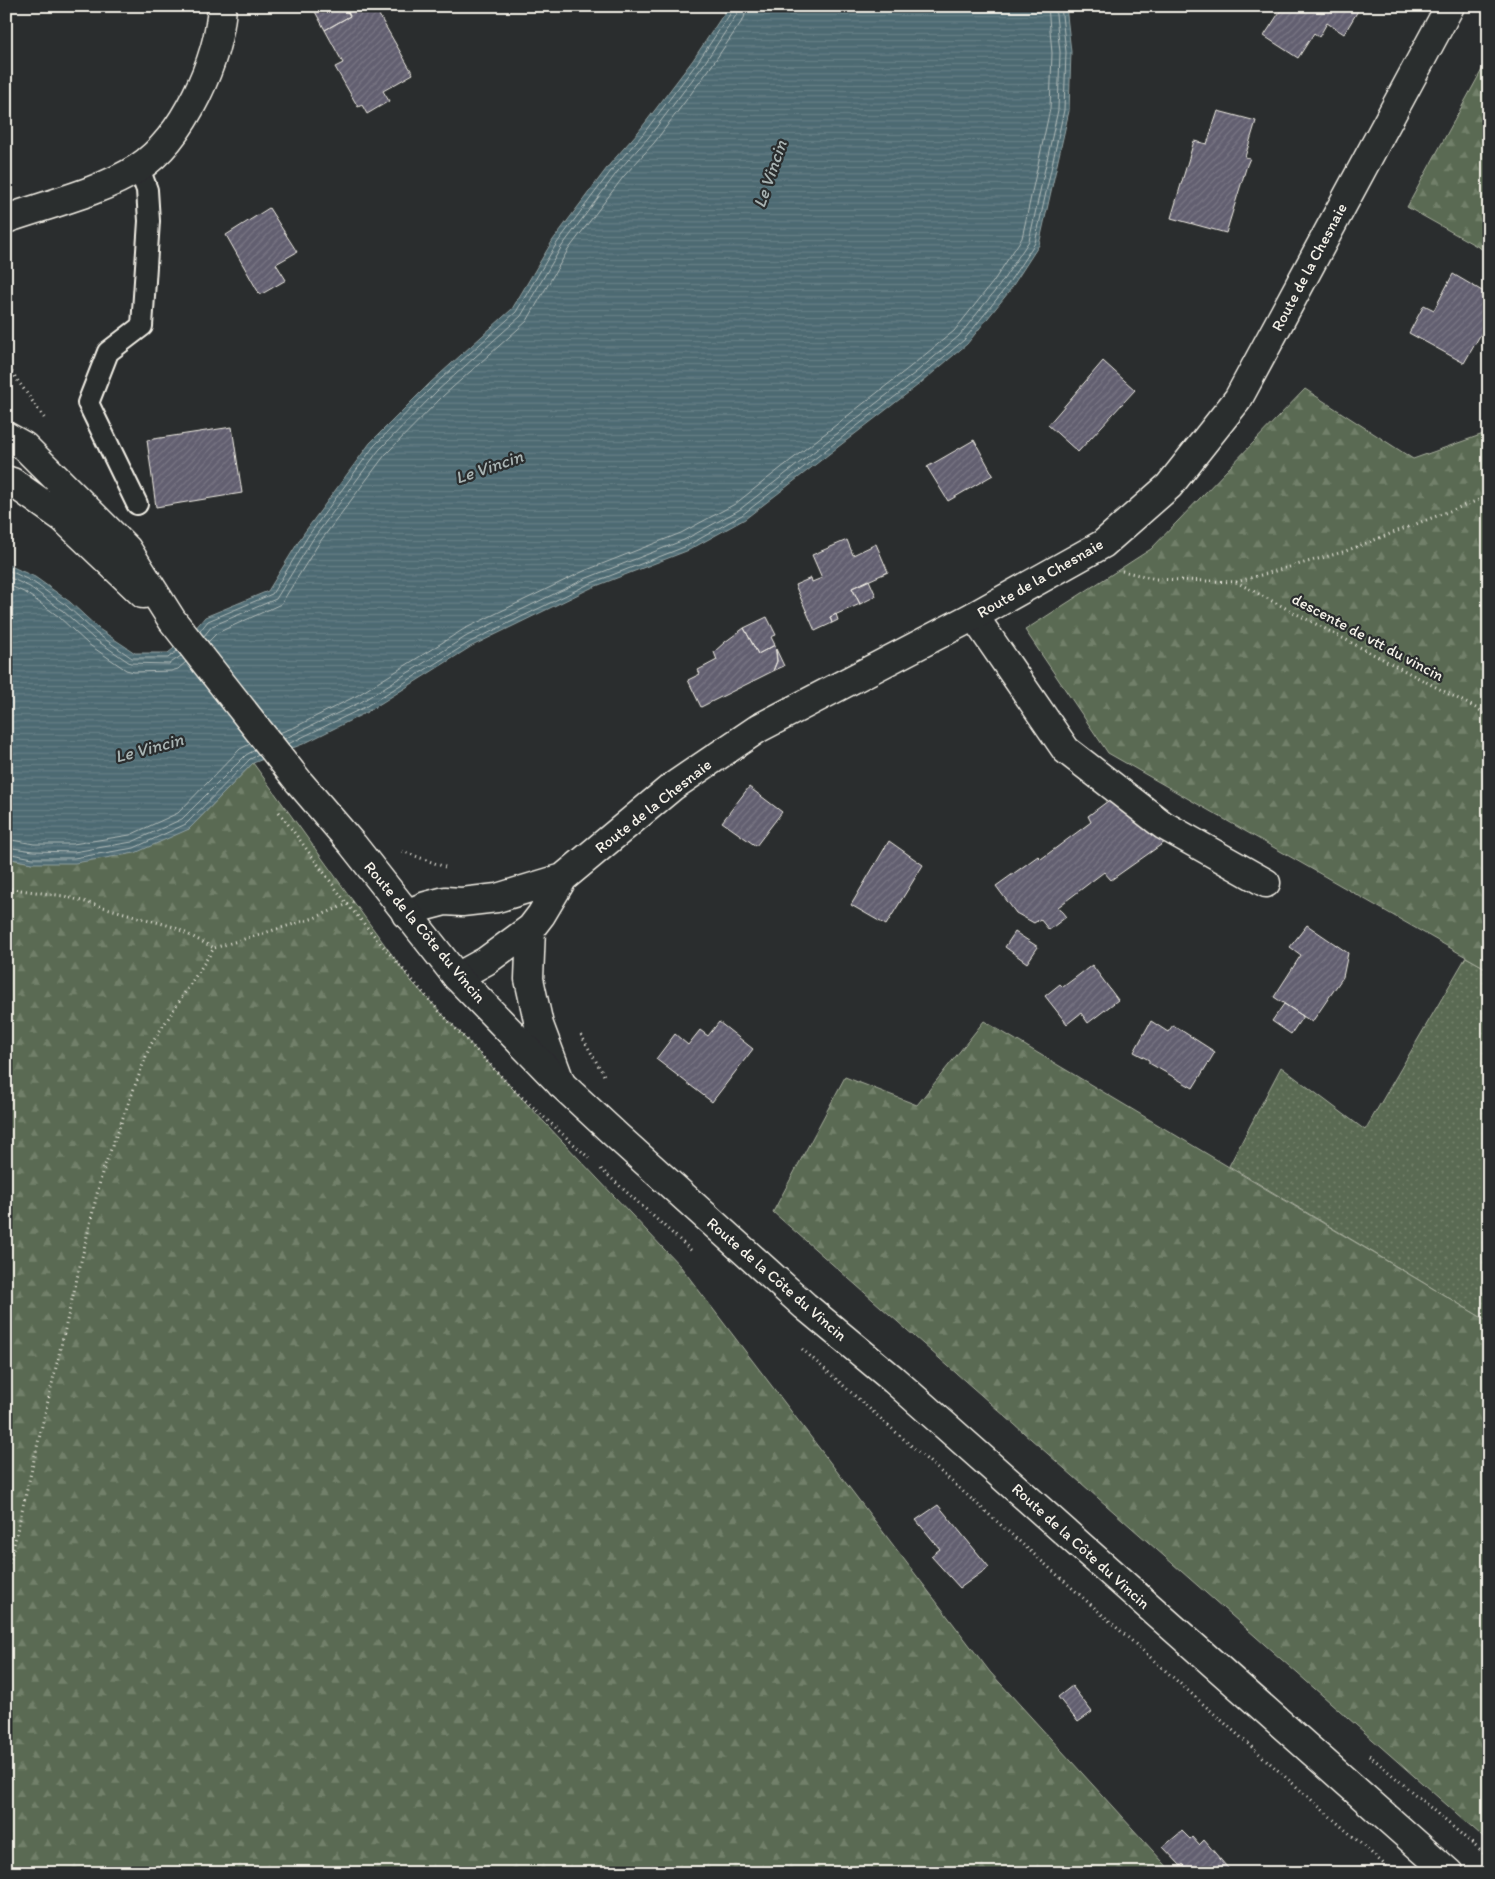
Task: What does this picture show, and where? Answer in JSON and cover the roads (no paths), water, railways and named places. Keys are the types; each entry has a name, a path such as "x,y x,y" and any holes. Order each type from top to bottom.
{"street":[{"path":"6,219 106,185 139,168 164,145 189,112 202,86 215,46 222,6"},
{"name":"Route de la Chesnaie","path":"457,977 486,961 531,928 563,878 672,787 759,728 974,616 1103,544 1169,486 1238,399 1450,6"},
{"name":"Route de la Côte du Vincin","path":"6,436 24,446 127,549 172,620 299,782 353,845 457,977 561,1084 805,1306 894,1380 1449,1873"},
{"name":"Route de la Côte du Vincin","path":"6,480 63,518 172,620"},
{"path":"974,616 1066,750 1163,825 1266,883"},
{"name":"Route de la Chesnaie","path":"406,914 426,906 445,902 497,898 563,878"},
{"path":"531,928 529,978 539,1025 561,1084"}],"lane":[{"path":"137,504 88,403 108,352 142,326 149,221 147,190 139,168"}],"water":[{"name":"Le Vincin","path":"729,6 1066,6 1071,52 1069,111 1039,245 1008,293 967,344 922,382 745,519 689,550 591,588 472,646 367,712 303,744 253,763 189,829 135,853 75,863 32,863 6,858 6,564 35,577 70,602 99,629 135,653 168,653 190,635 205,617 268,591 304,533 370,443 430,383 512,309 553,240 610,164 639,131 693,60"}]}
